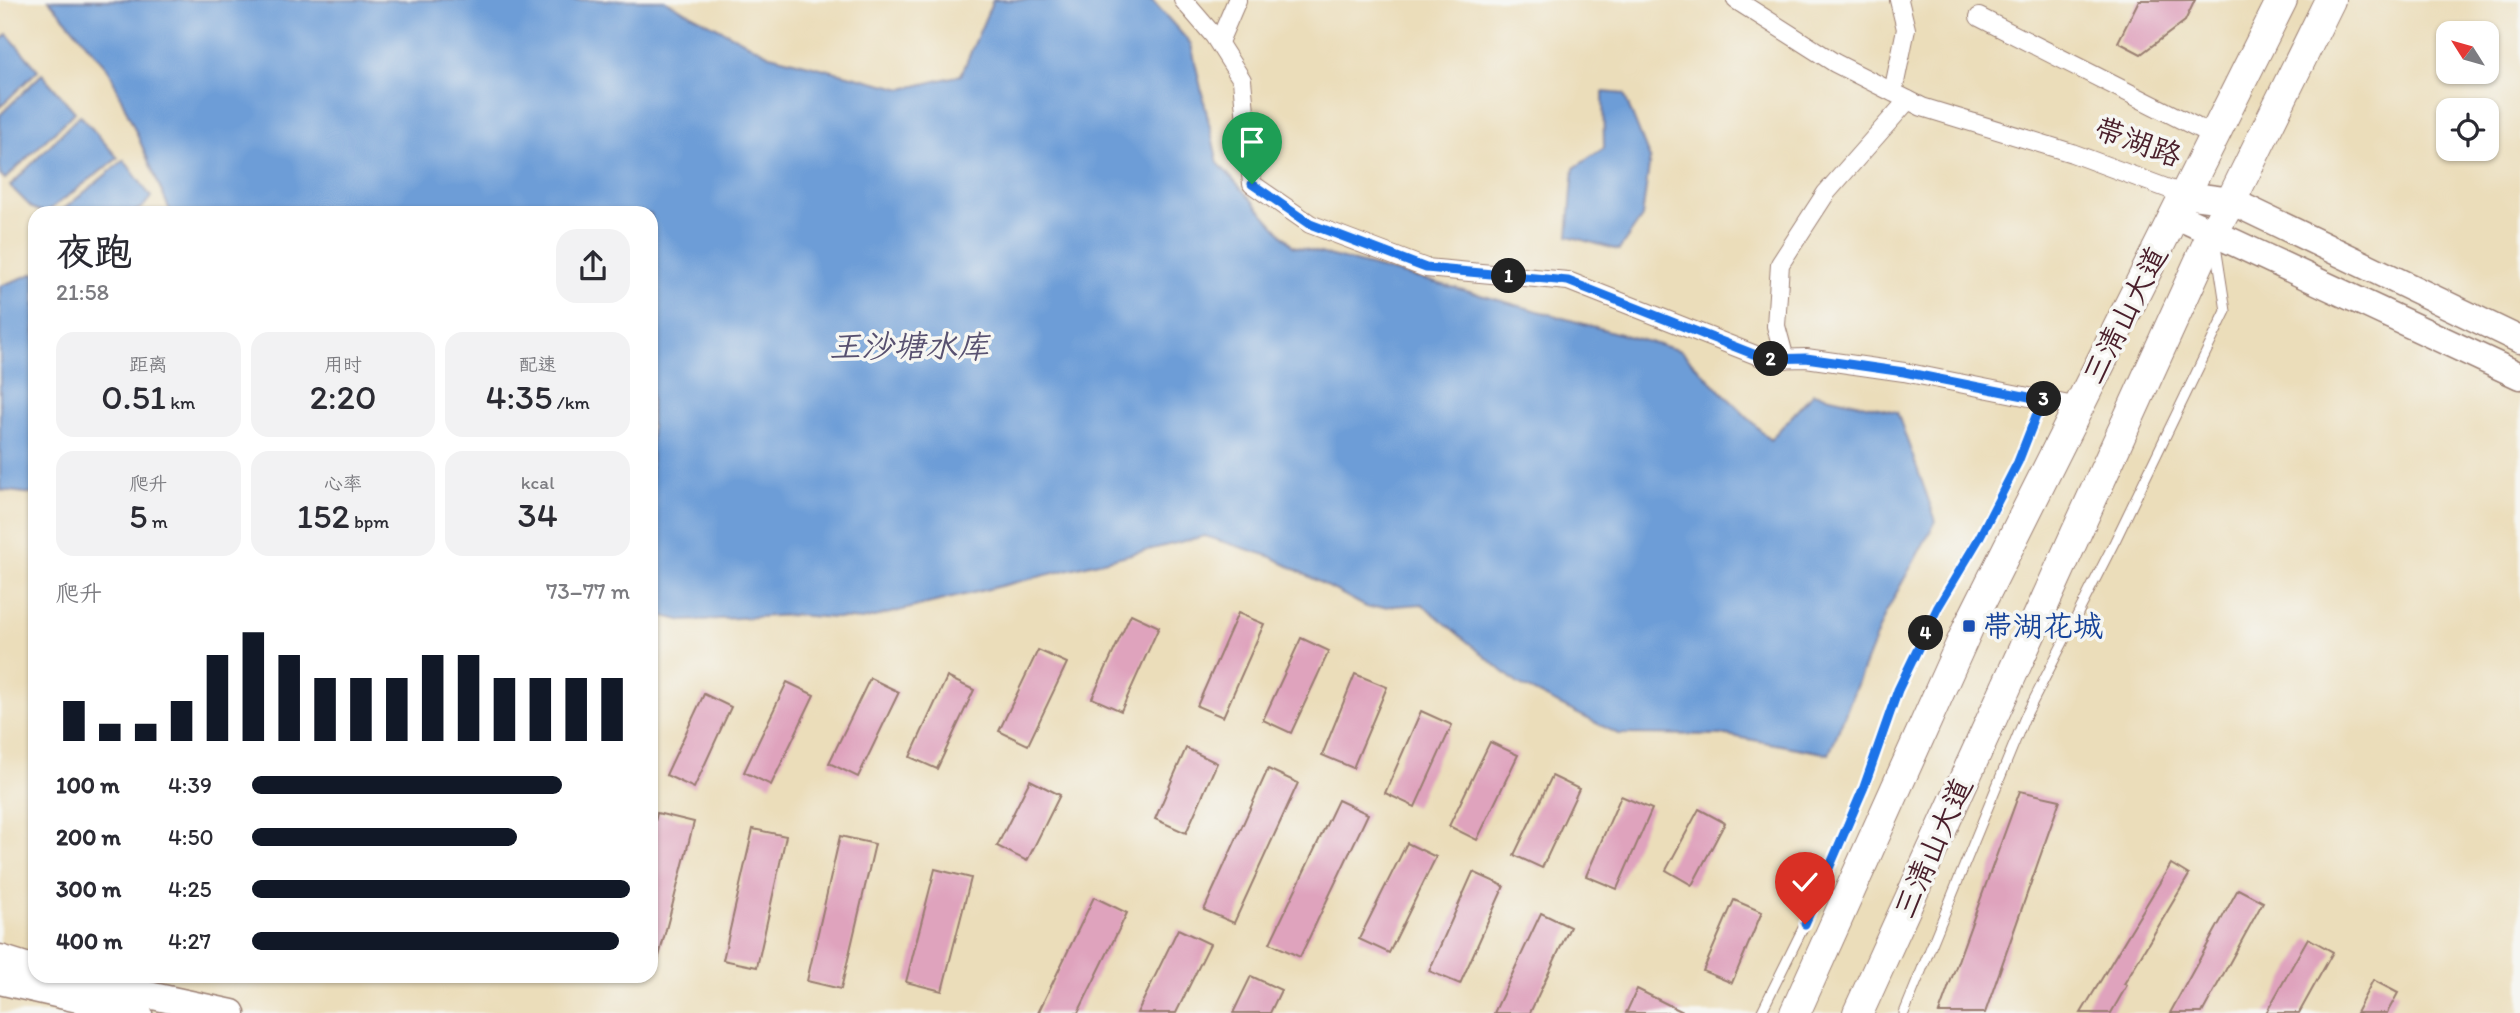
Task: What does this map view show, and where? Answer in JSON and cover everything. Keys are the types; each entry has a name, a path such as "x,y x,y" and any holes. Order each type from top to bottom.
{"highway":[{"name":"三清山大道","path":"1795,1013 2067,404 2180,205 2282,0"},
{"name":"三清山大道","path":"1858,1013 2213,232 2231,201 2330,0"}],"main road":[{"name":"带湖路","path":"2180,205 2231,201 2520,340"},
{"name":"带湖路","path":"2180,205 2213,232 2520,376"},
{"path":"0,958 28,967"},
{"path":"0,981 139,1013"},
{"path":"93,983 232,1013"}],"street":[{"path":"1183,0 1219,42 1242,80 1252,184 1310,224 1426,268 1568,281 1766,359 1806,358 1904,372 2067,404"},
{"path":"1219,42 1237,0"},
{"name":"带湖路","path":"1736,0 1835,62 1922,107 2071,153 2180,205"},
{"path":"1785,359 1776,326 1780,264 1826,193 1900,96 1906,29 1899,0"},
{"path":"1979,17 2214,135"}],"lane":[{"path":"1904,1013 2025,718 2115,541 2226,311 2213,232"},
{"path":"1761,1013 1805,924 1859,799 1904,678 1938,607 1978,540 2012,473 2036,416 2067,404"}],"water":[{"name":"王沙塘水库","path":"49,0 664,0 770,55 903,89 961,75 993,0 1152,0 1191,44 1218,163 1293,246 1681,351 1770,440 1813,393 1897,412 1936,521 1886,612 1829,754 1726,735 1618,734 1518,684 1422,604 1368,608 1272,557 1205,536 862,620 793,615 684,621 658,615 658,206 168,206 109,70"},
{"path":"7,34 38,70 0,107 0,41"},
{"path":"42,74 75,112 5,179 0,174 0,115"},
{"path":"1603,92 1624,94 1650,159 1642,217 1619,250 1568,236 1574,168 1604,148"},
{"path":"80,115 118,158 54,206 30,206 10,186"},
{"path":"124,160 151,197 144,206 68,206"},
{"path":"28,276 28,493 0,490 0,286"}],"building":[{"path":"2139,0 2195,0 2185,21 2141,54 2118,42"},
{"path":"1238,613 1264,624 1223,717 1197,706"},
{"path":"1131,614 1159,627 1121,711 1092,698"},
{"path":"1301,638 1329,651 1291,733 1263,720"},
{"path":"1038,650 1067,663 1028,745 999,731"},
{"path":"1355,674 1387,687 1353,768 1322,755"},
{"path":"947,677 974,690 937,769 910,757"},
{"path":"870,678 899,692 858,777 829,763"},
{"path":"787,682 814,695 771,785 744,772"},
{"path":"704,694 731,707 694,788 666,775"},
{"path":"1421,711 1452,725 1415,807 1385,793"},
{"path":"1490,742 1518,755 1477,840 1449,826"},
{"path":"1186,748 1217,763 1186,833 1155,819"},
{"path":"1268,769 1298,783 1234,923 1204,910"},
{"path":"1552,776 1579,789 1542,868 1514,855"},
{"path":"1030,780 1060,795 1027,861 997,846"},
{"path":"2020,791 2060,800 1985,1013 1939,1013"},
{"path":"1621,796 1652,809 1617,889 1586,876"},
{"path":"1338,800 1368,814 1300,957 1270,943"},
{"path":"1699,809 1725,823 1692,885 1666,870"},
{"path":"658,813 694,822 658,960"},
{"path":"753,829 786,836 757,967 723,960"},
{"path":"840,836 875,844 841,989 807,981"},
{"path":"1407,843 1436,857 1389,953 1359,939"},
{"path":"2171,864 2189,875 2124,984 2127,985 2111,1013 2081,1013"},
{"path":"935,869 971,878 942,991 906,982"},
{"path":"1473,872 1504,886 1460,984 1429,971"},
{"path":"2238,889 2263,902 2202,1013 2170,1013"},
{"path":"1094,897 1127,913 1078,1013 1038,1013"},
{"path":"1734,900 1762,912 1732,983 1703,971"},
{"path":"1541,913 1570,927 1530,1013 1494,1013"},
{"path":"1178,929 1210,944 1176,1013 1137,1013"},
{"path":"2308,938 2333,952 2299,1013 2266,1013"},
{"path":"1251,976 1281,990 1270,1013 1233,1013"},
{"path":"2373,980 2398,993 2387,1013 2356,1013"},
{"path":"1637,989 1685,1013 1626,1013"}],"place":[{"name":"带湖花城","path":"1969,626"}],"route":[{"path":"1252,184 1310,224 1426,268 1568,281 1766,359 1806,358 1904,372 2054,402 2036,416 2018,462 1978,540 1938,607 1898,690 1864,787 1805,924"}]}
